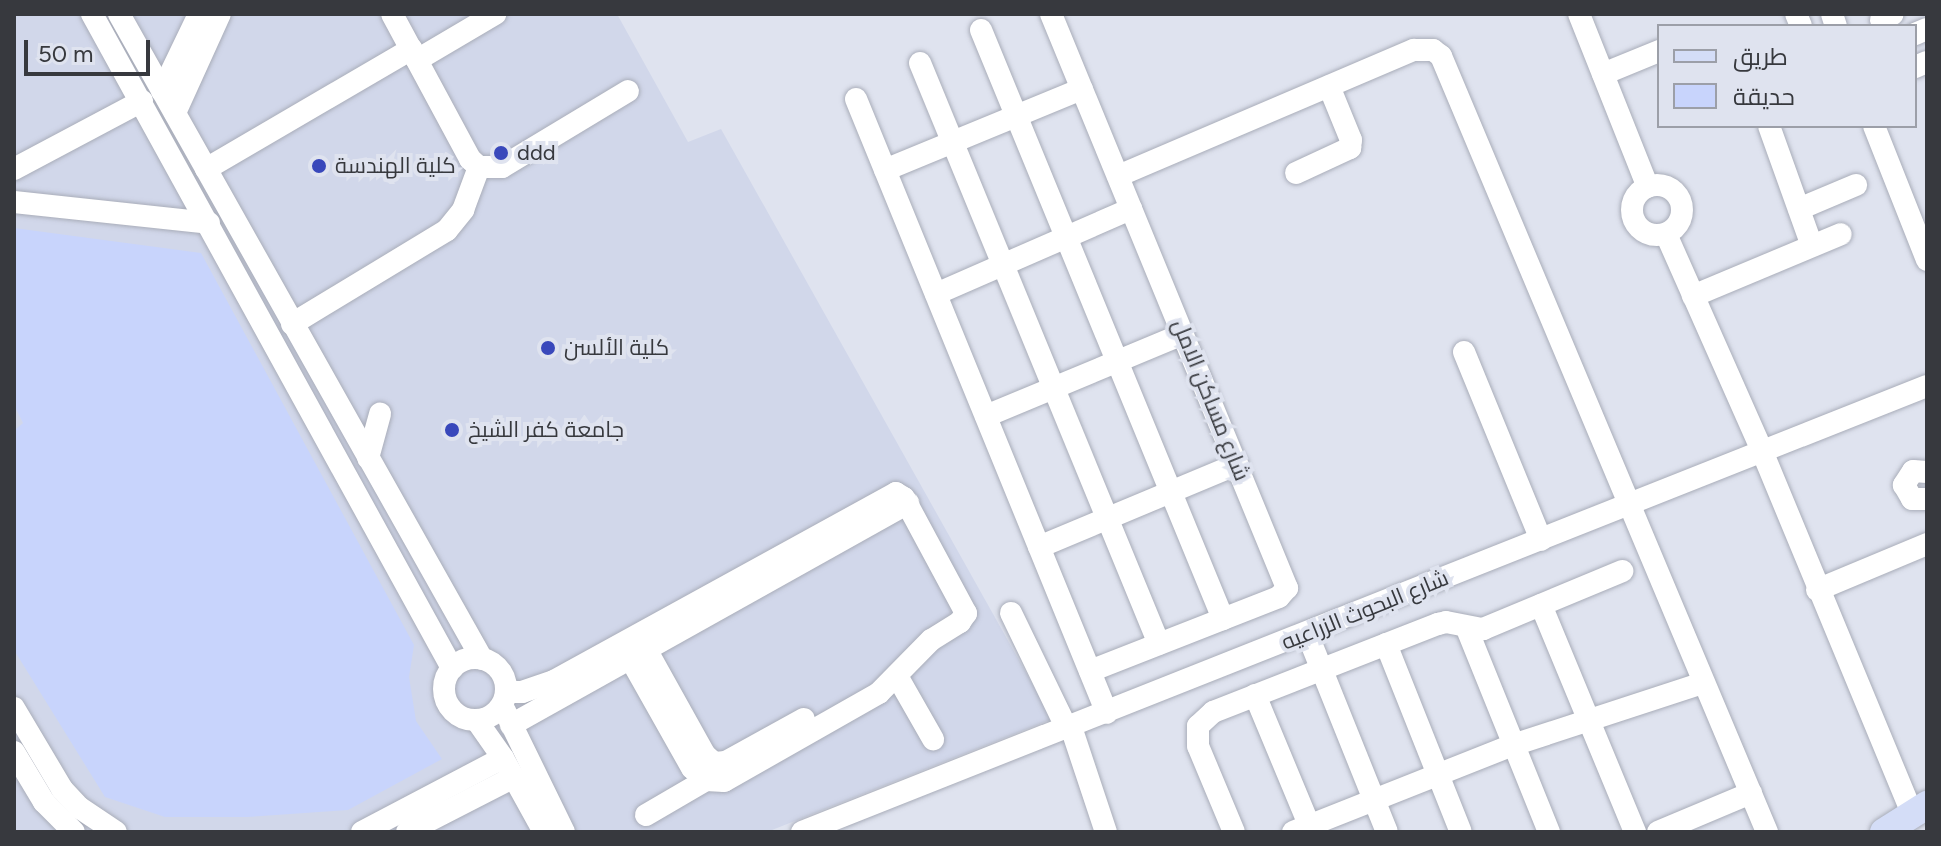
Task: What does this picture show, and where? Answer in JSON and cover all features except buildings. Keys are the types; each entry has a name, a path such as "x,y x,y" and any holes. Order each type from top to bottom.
{"main road":[{"path":"1884,832 1920,810"}],"street":[{"path":"92,14 152,96 175,113 482,659 497,668 506,707 564,832"},
{"path":"119,14 209,223 452,668"},
{"path":"14,169 152,96 199,14"},
{"path":"175,113 220,14"},
{"path":"392,14 470,159 479,167 502,167 628,91"},
{"path":"206,169 495,14"},
{"name":"شارع مساكن الامل","path":"1051,14 1287,588 1279,597 1090,671"},
{"path":"1603,14 1580,18 1648,187"},
{"path":"981,30 1223,619"},
{"path":"1118,176 1423,48 1441,56 1767,832"},
{"path":"1603,74 1657,52"},
{"path":"920,63 1159,644"},
{"path":"1296,173 1350,148 1351,140 1329,86"},
{"path":"885,170 1082,89"},
{"path":"856,99 1107,713"},
{"path":"1770,128 1812,246"},
{"path":"1875,128 1926,254"},
{"path":"292,324 447,230 463,210 479,167"},
{"path":"1799,209 1856,185"},
{"path":"1663,186 1680,201 1681,217 1666,234 1644,231 1634,219 1636,197 1648,187 1663,186"},
{"path":"14,202 209,223"},
{"path":"936,294 1131,209"},
{"path":"1666,234 1762,451 1817,590 1920,810"},
{"path":"1693,296 1841,234"},
{"path":"986,416 1183,334"},
{"path":"1464,352 1541,540"},
{"name":"شارع البحوث الزراعيه","path":"802,832 1927,386"},
{"path":"368,458 380,414"},
{"path":"1039,547 1237,464"},
{"path":"1927,472 1913,471 1904,485 1912,499 1927,499"},
{"path":"506,707 522,692 554,681 890,495 901,495 908,503 966,613 960,622 931,640 870,698 724,781 710,771 692,768 638,654"},
{"path":"482,659 466,659 452,668 444,687 445,698 457,715 477,721 638,654 908,503"},
{"path":"1817,590 1927,544"},
{"path":"1234,832 1197,736 1204,717 1446,622 1467,629 1483,629 1622,571"},
{"path":"1541,605 1635,832"},
{"path":"1011,613 1069,728 1106,832"},
{"path":"1467,629 1549,832"},
{"path":"1307,633 1387,832"},
{"path":"1386,644 1461,832"},
{"path":"893,679 933,739"},
{"path":"1255,695 1305,830 1513,745 1703,683"},
{"path":"14,708 62,789 80,808 116,832"},
{"path":"477,721 509,767 544,832"},
{"path":"14,752 44,802 74,832"},
{"path":"362,832 509,767"},
{"path":"407,832 509,767"},
{"path":"646,815 710,771"},
{"path":"1658,832 1751,793"}],"shaded area":[{"name":"جامعة كفر الشيخ","path":"14,14 617,14 688,142 721,129 1052,719 767,832 14,832"}],"green space":[{"path":"14,228 201,253 414,645 409,677 416,721 442,759 348,810 247,817 165,817 105,797 14,650 14,431 23,423 14,405"}],"place":[{"name":"ddd","path":"501,153"},
{"name":"كلية الهندسة","path":"319,166"},
{"name":"كلية الألسن","path":"548,348"},
{"name":"جامعة كفر الشيخ","path":"452,430"}]}
